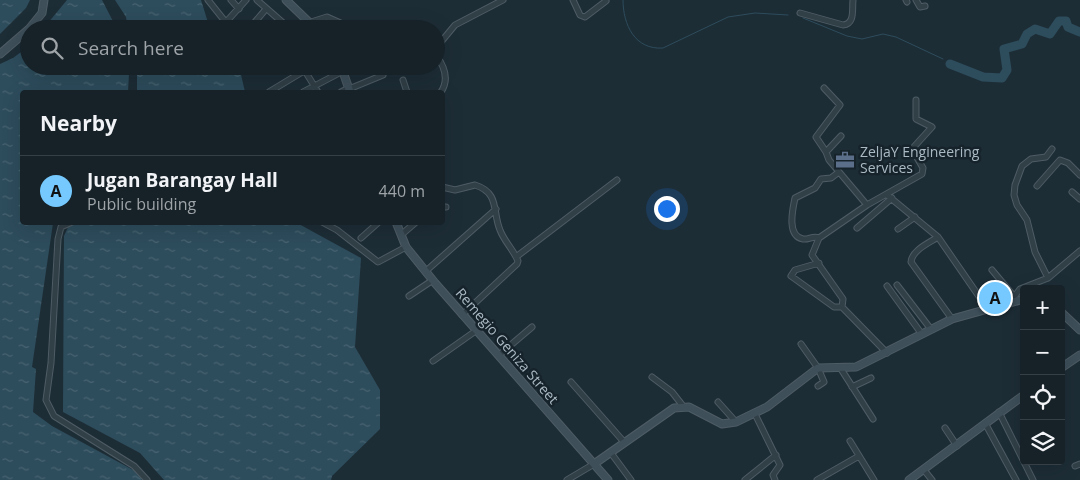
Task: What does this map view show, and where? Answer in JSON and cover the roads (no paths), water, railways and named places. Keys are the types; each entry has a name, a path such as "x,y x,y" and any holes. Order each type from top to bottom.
{"street":[{"path":"36,20 42,13 44,0"},
{"path":"208,0 224,20"},
{"path":"231,0 239,9"},
{"path":"226,20 246,0"},
{"path":"257,0 279,20"},
{"path":"286,0 306,20"},
{"path":"445,37 455,25 503,0"},
{"path":"573,0 580,15 585,17 606,1"},
{"path":"800,13 843,26 848,25 852,21 854,0"},
{"path":"916,0 920,7 925,6"},
{"path":"257,20 266,9"},
{"path":"316,20 327,17 334,20"},
{"path":"0,54 20,37"},
{"path":"272,90 298,75"},
{"path":"307,75 317,90"},
{"path":"307,90 332,75"},
{"path":"344,75 349,90 383,75"},
{"path":"442,90 445,75"},
{"path":"403,80 406,90"},
{"path":"824,88 840,105 816,137 839,172 866,205"},
{"path":"857,228 890,196 923,171 912,149 932,127 916,119 916,100"},
{"path":"826,152 841,136"},
{"path":"1048,278 1035,252 1027,220 1017,205 1014,188 1020,170 1026,162 1035,158 1046,157 1052,149"},
{"path":"1037,186 1060,160 1068,163 1080,175"},
{"path":"819,238 803,239 796,236 793,230 792,211 795,198 816,188 821,179 831,178 839,172"},
{"path":"516,257 617,180"},
{"path":"445,188 455,190 478,185 492,197 500,231 516,257 517,264 462,315"},
{"path":"1072,192 1080,199"},
{"path":"842,307 843,299 812,254 819,238 866,205 890,196"},
{"path":"890,196 938,237 987,308"},
{"path":"426,271 496,209"},
{"path":"898,229 915,217"},
{"path":"65,225 61,227 58,239 51,364 46,400 54,416 134,466 147,480"},
{"path":"328,225 337,230 378,262 406,246"},
{"path":"361,238 376,225"},
{"name":"Remegio Geniza Street","path":"397,225 406,246 433,280 608,480"},
{"path":"400,235 412,225"},
{"path":"938,237 917,251 911,262 952,319"},
{"path":"567,480 611,453 666,412 683,406 689,407 720,424 736,422 755,414 818,368 841,369 856,367 887,353 930,328 1012,298 1022,287 1048,278 1080,250"},
{"path":"819,262 795,270 791,276 834,307 842,307 887,353"},
{"path":"992,270 1012,298 1020,299"},
{"path":"409,296 433,280"},
{"path":"897,285 930,328"},
{"path":"887,286 921,333"},
{"path":"1065,316 1080,330"},
{"path":"500,355 532,327"},
{"path":"433,362 477,330"},
{"path":"801,344 818,368 824,382 818,386"},
{"path":"1065,365 1080,355"},
{"path":"841,369 873,419"},
{"path":"652,377 672,392 683,406"},
{"path":"852,387 871,378"},
{"path":"571,382 624,442"},
{"path":"910,480 1020,398"},
{"path":"718,402 736,422"},
{"path":"999,412 1033,480"},
{"path":"755,414 780,466 773,474 775,480"},
{"path":"985,423 1016,480"},
{"path":"945,428 957,446"},
{"path":"850,441 874,480"},
{"path":"611,453 631,480"},
{"path":"745,480 776,455"},
{"path":"817,480 859,456"},
{"path":"924,470 932,480"}],"water":[{"path":"0,0 30,0 26,8 0,34"},
{"path":"67,0 102,0 112,20 50,20"},
{"path":"115,0 201,0 207,20 126,20"},
{"path":"20,53 20,75 129,75 128,90 20,90 20,225 53,225 32,367 36,369 33,412 52,426 135,471 142,480 0,480 0,64"},
{"path":"137,75 241,75 245,90 137,90"},
{"path":"69,225 301,225 361,258 355,347 380,390 380,429 332,476 331,480 164,480 140,453 63,412 64,236"}],"waterway":[{"path":"623,0 625,18 632,34 645,45 653,48 663,48 728,17 755,13 788,15"},
{"path":"803,18 847,36 862,39 883,34 896,37 943,59"},
{"path":"950,64 983,77 1002,78 1007,70 1004,49 1022,44 1027,34 1035,29 1050,34 1059,21 1066,21 1068,27 1080,32"}],"place":[{"name":"ZeljaY Engineering Services","path":"845,160"},
{"name":"Jugan Barangay Hall","path":"995,298"}]}
